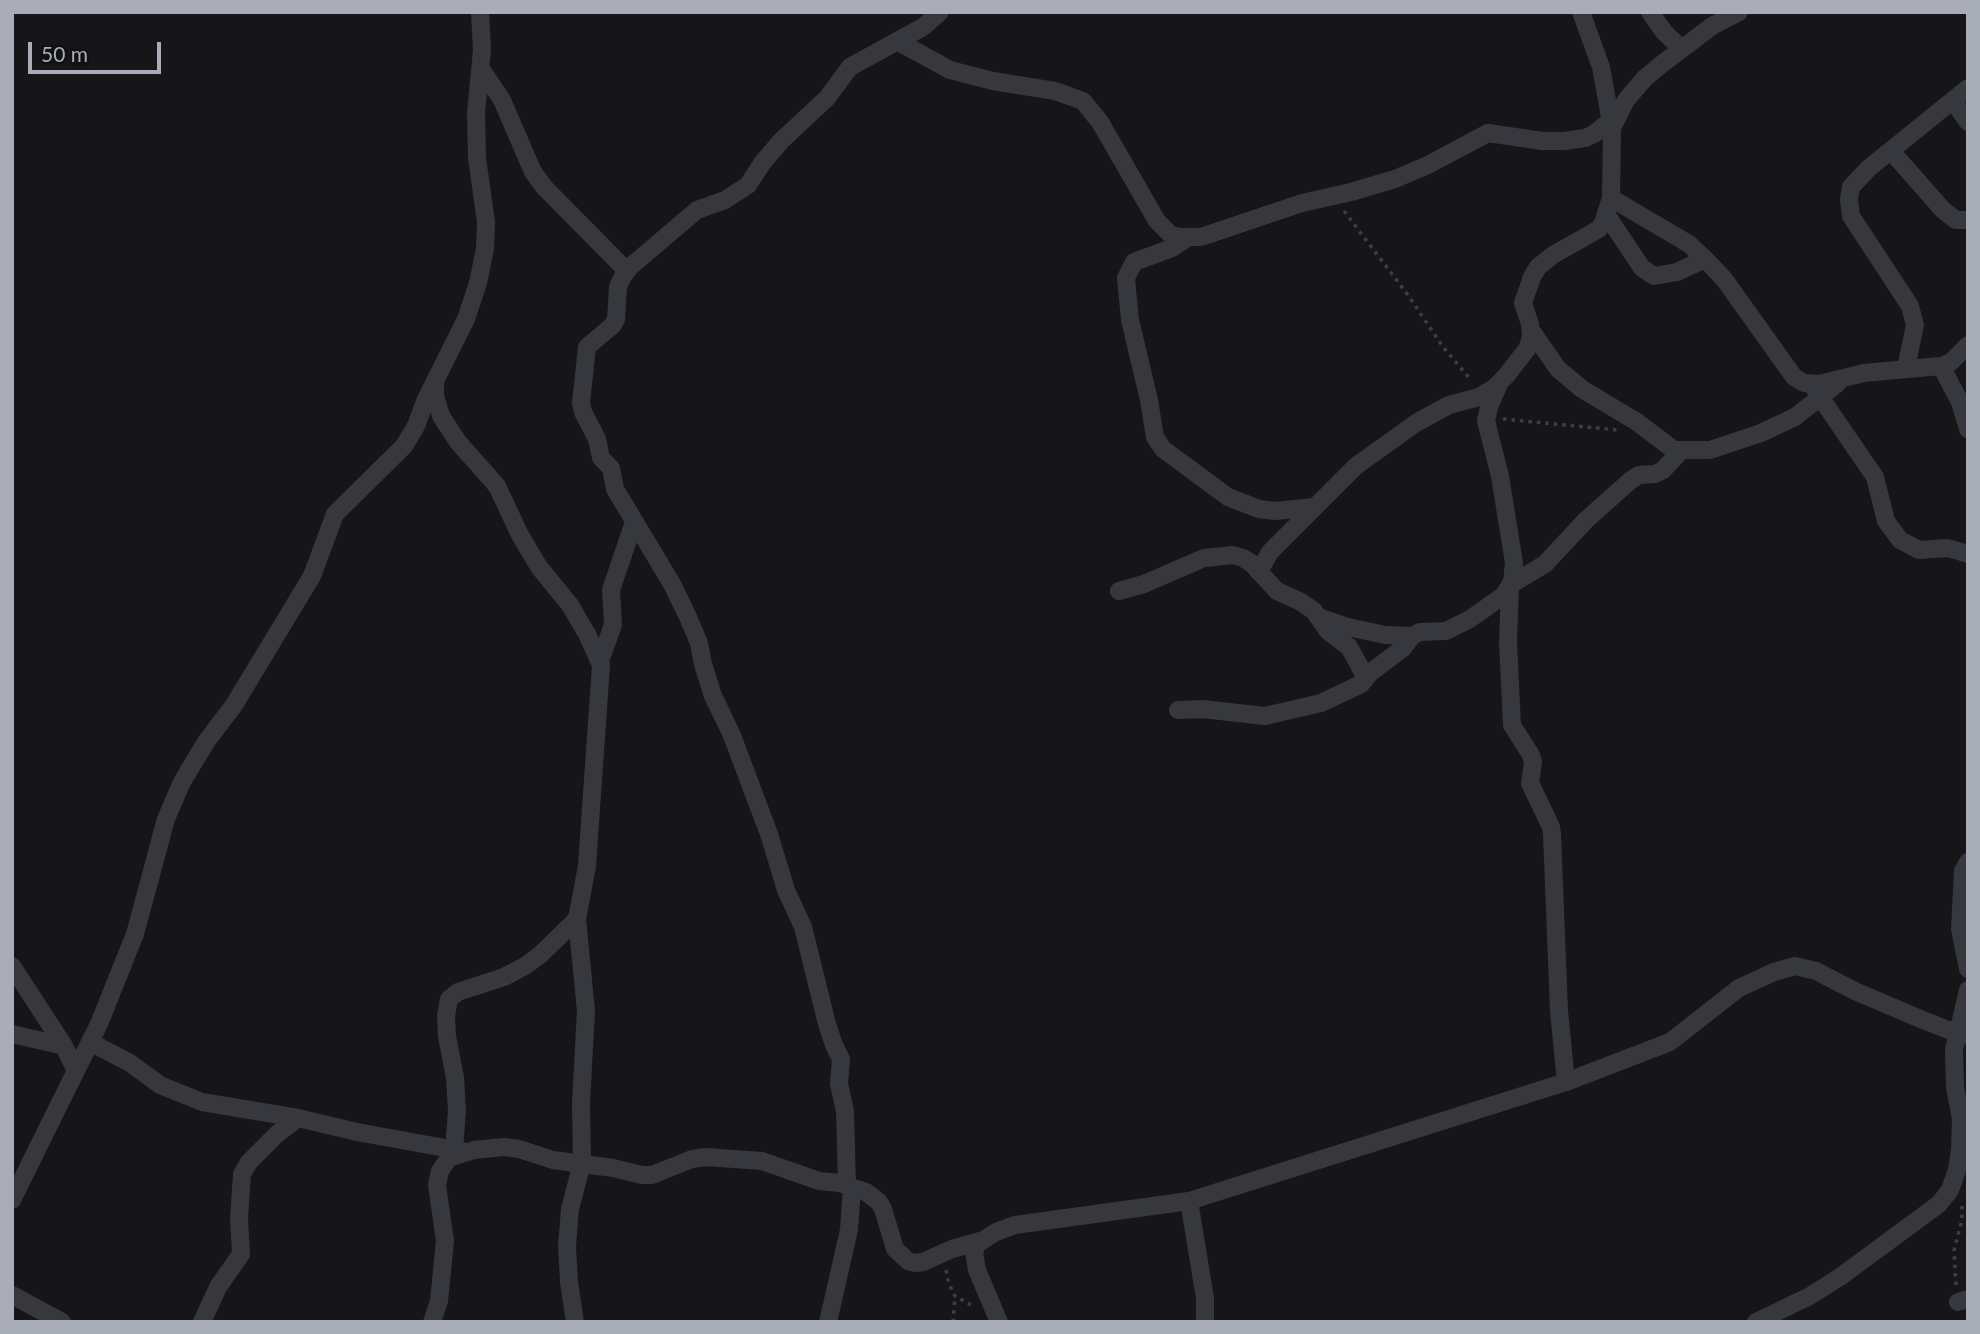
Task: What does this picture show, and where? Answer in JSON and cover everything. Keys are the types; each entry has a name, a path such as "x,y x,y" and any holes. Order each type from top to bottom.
{"street":[{"path":"12,1200 90,1042 135,934 166,819 182,782 206,742 234,705 312,576 335,514 404,446 466,319 478,283 485,248 486,222 477,158 481,69 480,12"},
{"path":"828,1322 849,1230 850,1186 845,1111 839,1084 842,1059 827,1024 803,927 786,890 769,834 732,733 713,696 699,643 672,584 615,489 611,468 601,458 597,439 581,403 587,348 613,325 616,319 618,287 627,271 698,210 725,200 748,185 782,140 827,98 850,67 923,27 940,12"},
{"path":"1581,12 1601,67 1611,124 1609,206 1599,229 1553,255 1538,267 1523,303 1531,330 1559,369 1582,388 1628,416 1674,450 1710,450 1761,433 1795,417 1816,390 1844,378 1864,373 1941,366 1951,362 1968,345"},
{"path":"1650,12 1664,32 1682,49"},
{"path":"897,41 950,70 993,81 1055,91 1083,101 1100,122 1124,168 1157,221 1171,235 1201,237 1302,203 1395,179 1428,165 1488,132 1542,141 1585,138 1611,124 1626,100 1645,78 1712,26 1739,12"},
{"path":"481,69 502,100 533,172 545,188 627,271"},
{"path":"1906,369 1915,325 1910,306 1851,216 1851,187 1869,168 1968,88"},
{"path":"1953,101 1968,122"},
{"path":"1891,151 1943,210 1956,220 1968,220"},
{"path":"1609,206 1642,268 1654,276 1677,272 1705,259"},
{"path":"1609,206 1689,244 1724,279 1794,377 1816,390 1875,477 1886,521 1900,540 1919,550 1948,548 1968,554"},
{"path":"1187,237 1172,248 1134,262 1126,278 1130,320 1158,443 1218,492 1242,503 1275,511 1314,507"},
{"path":"1259,572 1270,552 1356,466 1416,423 1449,405 1479,397 1494,387 1527,349 1531,330"},
{"path":"1941,366 1960,402 1968,429"},
{"path":"435,381 435,396 441,416 458,442 497,486 520,535 539,567 570,605 600,661"},
{"path":"1494,387 1486,421 1500,475 1514,563 1510,586 1508,642 1512,725 1531,755 1533,762 1530,783 1544,810 1552,834 1559,1011 1566,1082"},
{"path":"1178,710 1203,709 1265,716 1321,703 1353,689 1403,648 1412,636 1420,632 1446,631 1492,604 1510,586 1545,564 1586,520 1631,480 1639,475 1656,474 1663,470 1681,451"},
{"path":"575,1322 567,1247 570,1209 582,1163 581,1102 586,992 577,919 587,866 600,661 613,625 611,590 634,522"},
{"path":"1119,591 1144,584 1191,562 1216,556 1233,555 1243,558 1277,591 1307,605 1328,631 1349,647 1366,678"},
{"path":"1318,617 1376,633 1412,636"},
{"path":"1968,862 1963,871 1960,929 1968,969"},
{"path":"432,1322 439,1301 445,1241 437,1185 444,1164 460,1150 455,1078 447,1036 449,999 458,992 504,977 524,966 540,955 577,919"},
{"path":"12,966 64,1046 76,1071"},
{"path":"90,1042 130,1063 160,1085 202,1102 298,1118 369,1135 460,1150 503,1147 519,1149 553,1160 642,1175 652,1175 692,1159 706,1157 762,1161 819,1181 850,1186 866,1192 879,1202 883,1209 895,1249 902,1258 915,1263 981,1241 996,1231 1014,1226 1189,1201 1566,1082 1670,1042 1739,988 1774,972 1795,967 1816,971 1857,992 1962,1034"},
{"path":"1756,1322 1810,1296 1840,1277 1939,1204 1950,1190 1957,1170 1961,1119 1955,1087 1954,1061 1962,1034 1968,990"},
{"path":"12,1034 64,1046"},
{"path":"202,1322 218,1287 241,1254 239,1218 242,1174 277,1134 298,1118"},
{"path":"1189,1201 1205,1298 1205,1322"},
{"path":"981,1241 974,1252 977,1270 996,1315"},
{"path":"12,1295 62,1322"}],"path":[{"path":"1332,196 1461,370 1494,387"},
{"path":"1487,416 1560,426 1650,432"},
{"path":"1962,1201 1962,1220 1955,1240 1953,1263 1963,1301"},
{"path":"948,1251 947,1277 956,1296 953,1322"},
{"path":"956,1296 996,1315"}]}
